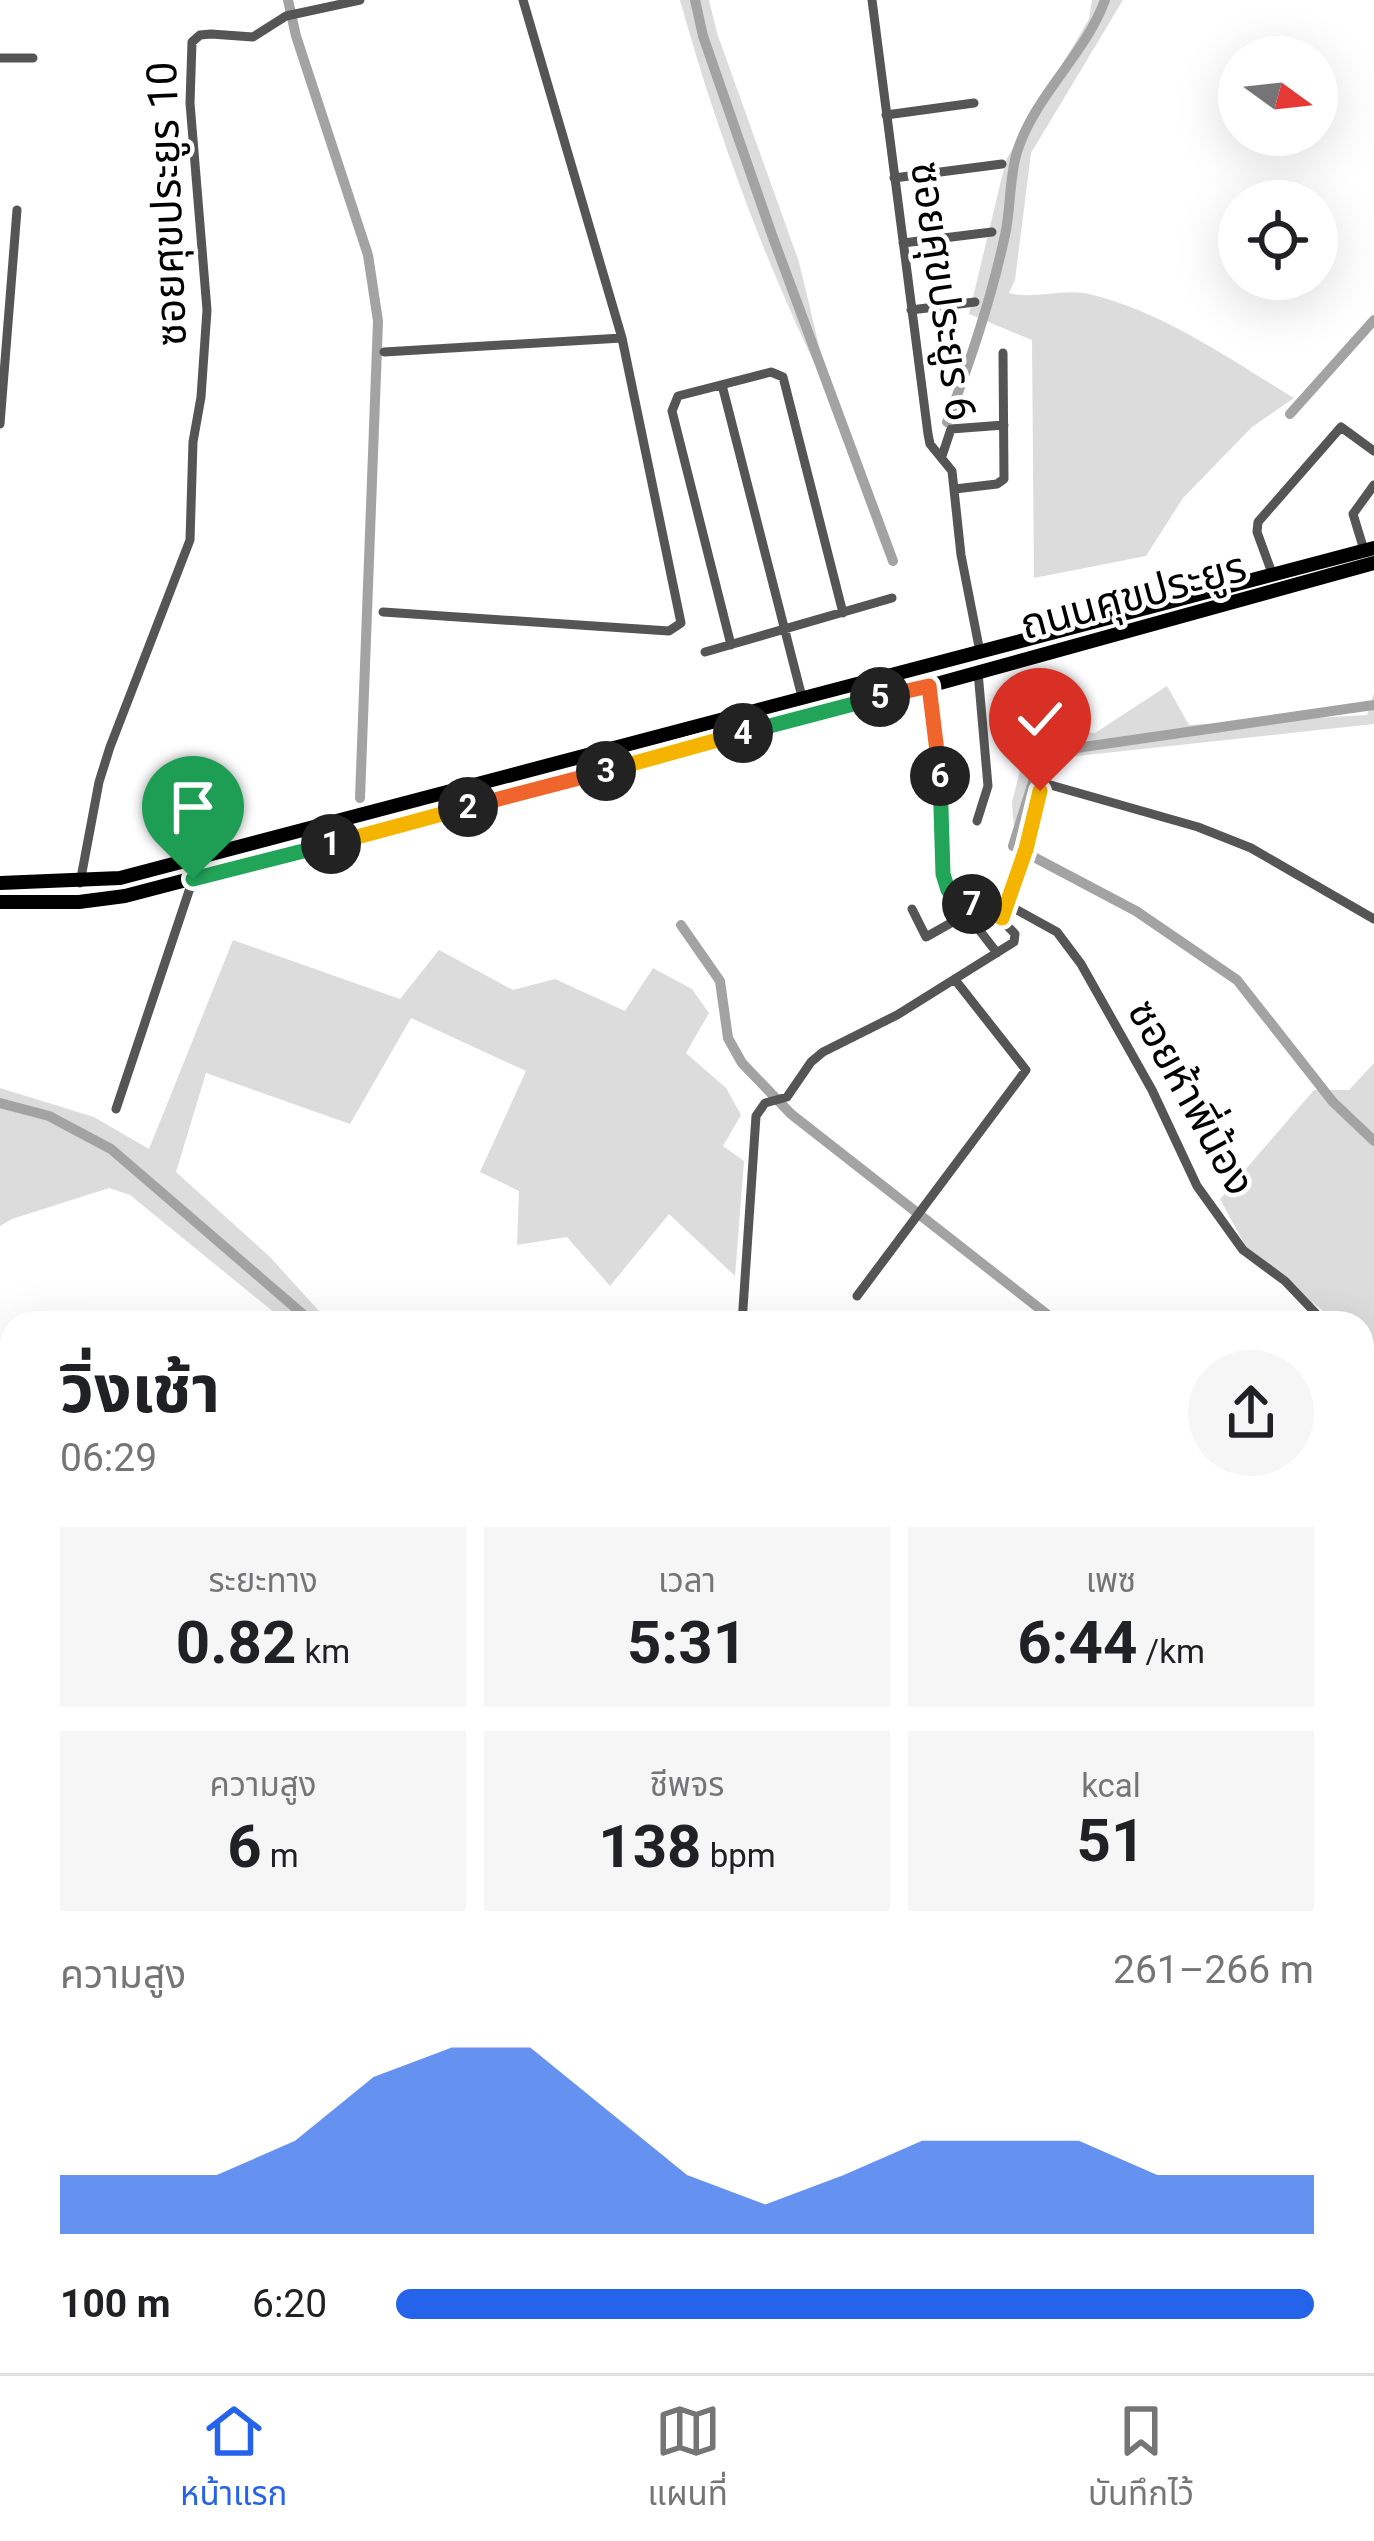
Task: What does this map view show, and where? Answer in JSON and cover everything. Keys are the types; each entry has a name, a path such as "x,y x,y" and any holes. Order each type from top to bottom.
{"main road":[{"name":"ถนนศุขประยูร","path":"0,883 120,878 1272,573 1371,554"},
{"name":"ถนนศุขประยูร","path":"0,902 79,902 193,879 929,686 1371,554"},
{"path":"802,697 808,715"}],"street":[{"name":"ซอยศุขประยูร 10","path":"80,883 110,747 190,540 193,442 207,310 190,48 200,35 253,37 300,11 360,0"},
{"path":"383,612 669,631 680,626 622,338 523,0"},
{"name":"ซอยศุขประยูร 6","path":"872,0 928,434 930,444 952,471 961,555 980,654"},
{"path":"0,58 33,58"},
{"path":"886,115 974,103"},
{"path":"894,178 1002,164"},
{"path":"0,424 17,211"},
{"path":"903,243 992,232"},
{"path":"911,310 975,302"},
{"path":"384,352 622,338"},
{"path":"955,489 1002,482 1003,353"},
{"path":"731,645 672,411 678,396 771,372 783,377 843,613"},
{"path":"722,385 802,697"},
{"path":"942,456 951,429 1004,425"},
{"path":"1272,573 1257,532 1258,522 1341,427 1374,451"},
{"path":"1371,554 1352,514 1374,484"},
{"path":"705,652 892,598"},
{"path":"977,821 988,786 978,672"},
{"path":"929,686 938,741 943,874 948,890 971,909 998,953"},
{"path":"1002,918 1040,791 1047,784 1198,827 1251,848 1374,919"},
{"path":"116,1109 193,879"},
{"name":"ซอยห้าพี่น้อง","path":"1006,904 1058,932 1152,1090 1197,1186 1243,1250 1285,1281 1313,1311"},
{"path":"743,1311 756,1116 764,1103 787,1096 823,1052 956,981 1014,942 1015,934 1002,918 971,909 926,938 912,910"},
{"path":"857,1296 1026,1070 956,981"}],"shaded area":[{"path":"680,0 709,0 799,262 832,400 747,204"},
{"path":"1092,0 1123,0 1031,153 1015,280 1009,293 1082,293 1120,303 1197,339 1294,398 1252,427 1183,498 1146,556 1034,578 1032,340 969,314 1006,160 1089,19"},
{"path":"1167,686 1189,725 1367,715 1374,693 1374,724 1049,759 1015,841 1012,803 1024,753 1055,730 1095,733"},
{"path":"233,940 400,999 439,950 513,990 555,979 625,1011 653,968 692,989 709,1013 686,1053 726,1088 741,1115 723,1146 744,1161 735,1276 669,1214 610,1286 567,1237 517,1245 519,1191 480,1172 526,1071 411,1018 350,1124 206,1073 176,1172 270,1257 319,1311 272,1311 130,1195 109,1188 0,1226 0,1088 94,1117 149,1149"},
{"path":"1374,1063 1374,1311 1323,1311 1246,1247 1220,1199 1314,1090 1349,1090"}],"waterway":[{"path":"288,0 368,255 378,321 360,798"},
{"path":"695,0 703,36 772,235 893,561"},
{"path":"947,422 993,283 1017,152 1105,0"},
{"path":"1290,414 1374,320"},
{"path":"1374,705 1042,753 1013,846 1136,911 1237,980 1333,1102 1374,1141"},
{"path":"681,925 720,981 728,1038 742,1063 791,1114 1043,1311"},
{"path":"0,1103 49,1116 111,1149 299,1311"}],"route":[{"path":"193,879 929,686 938,741 943,874 948,890 1002,918 1040,791"}]}
